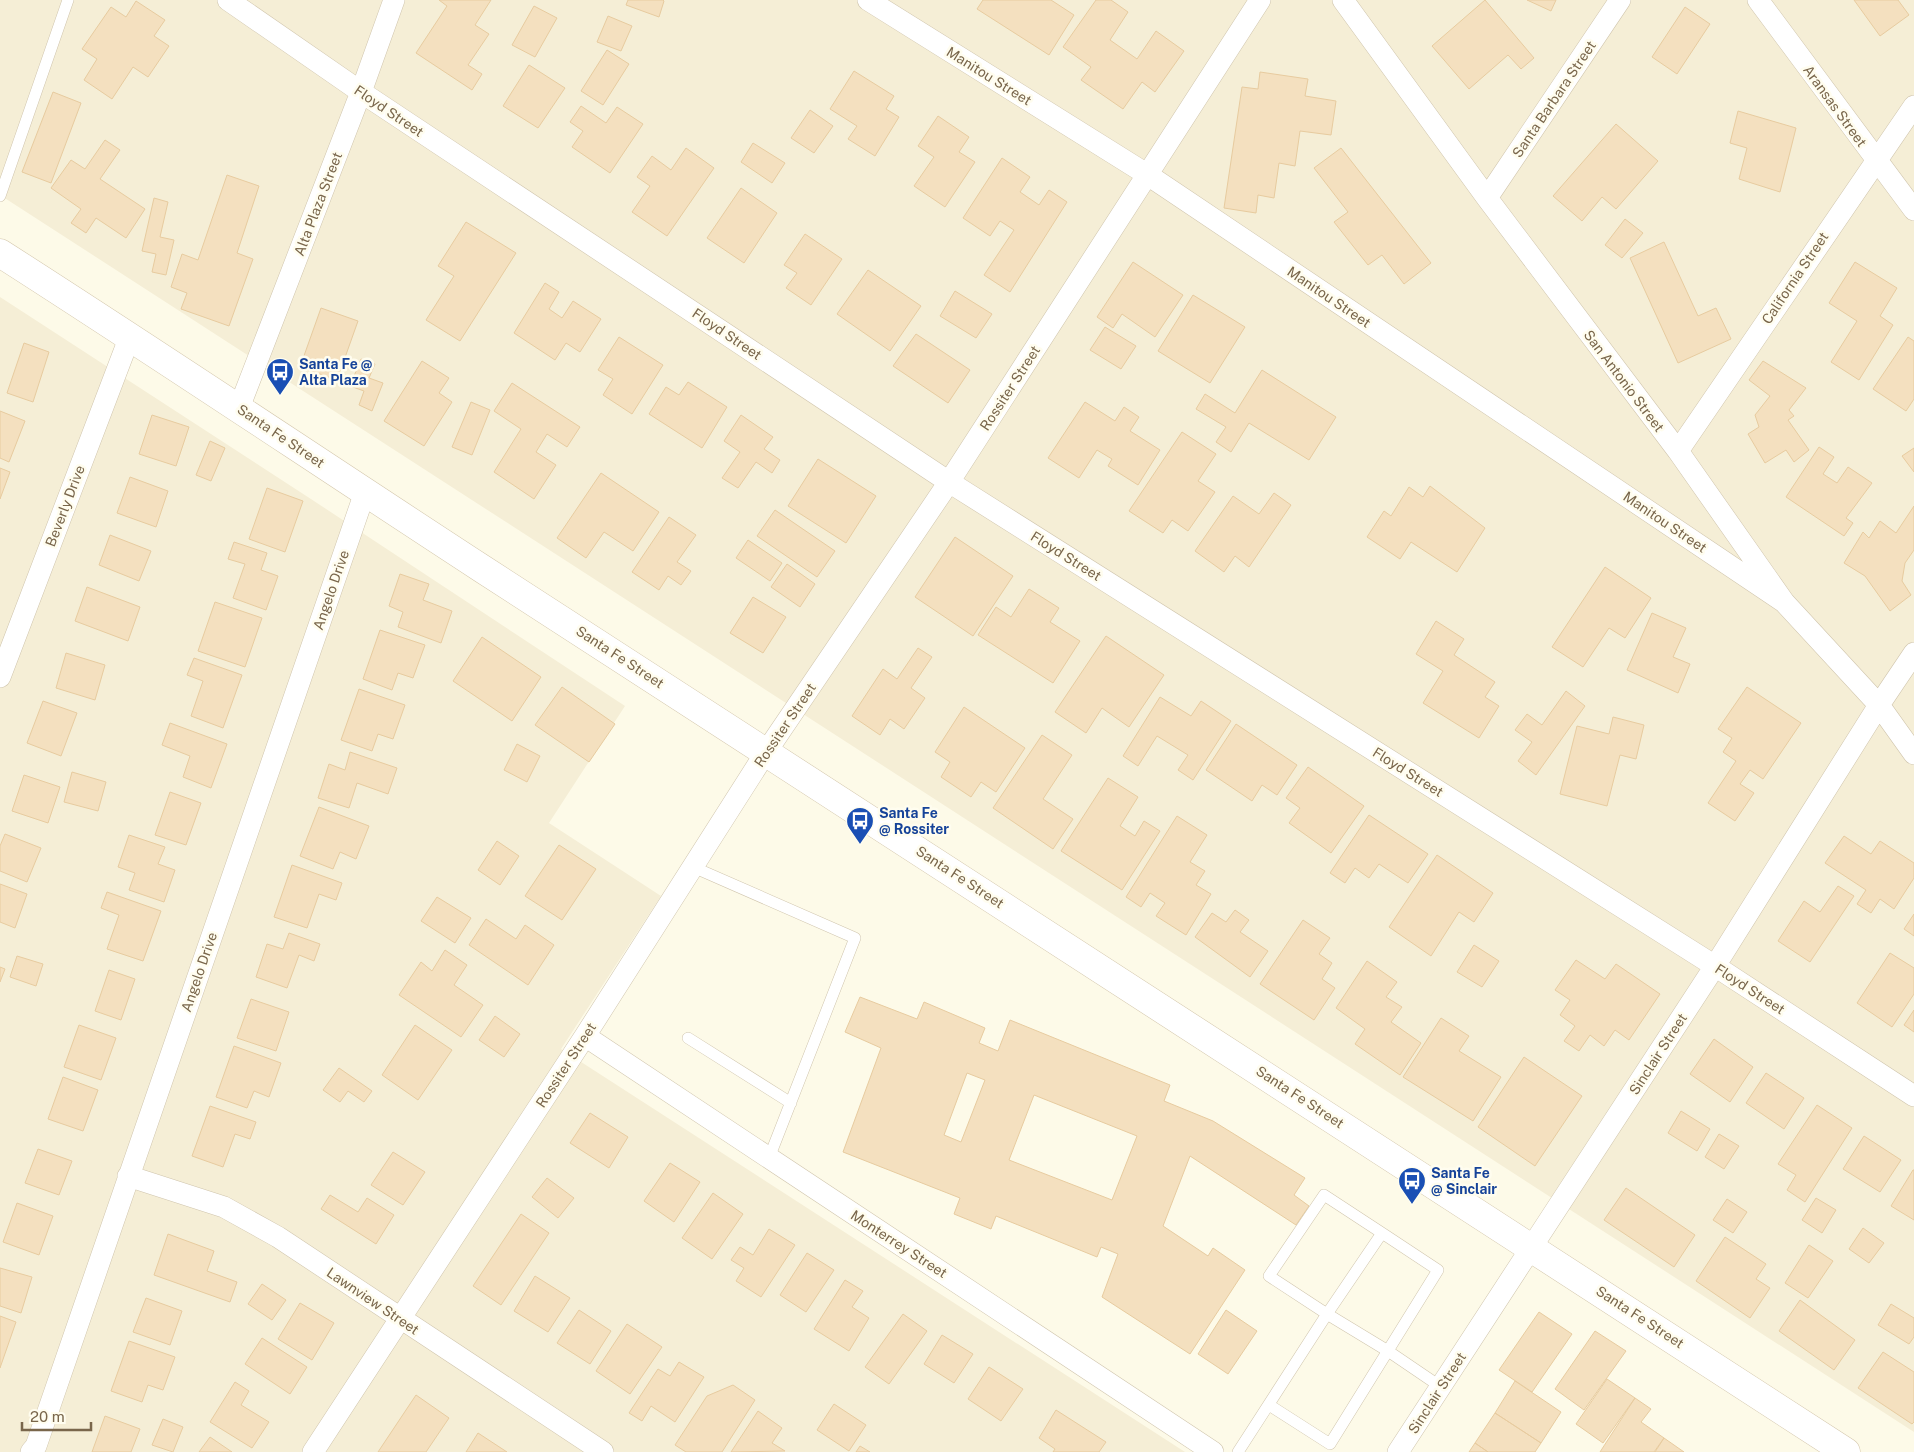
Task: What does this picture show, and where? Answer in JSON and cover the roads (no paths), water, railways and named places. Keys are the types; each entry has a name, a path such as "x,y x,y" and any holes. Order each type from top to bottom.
{"main road":[{"name":"Santa Fe Street","path":"0,253 130,336 364,492 1533,1247 1846,1452"}],"street":[{"name":"Floyd Street","path":"228,0 361,92 949,482 1715,966 1914,1096"},
{"name":"Alta Plaza Street","path":"239,408 361,92 394,0"},
{"name":"Manitou Street","path":"868,0 1148,175 1784,602"},
{"name":"Rossiter Street","path":"313,1452 585,1036 766,752 949,482 1260,0"},
{"name":"San Antonio Street","path":"1342,0 1487,198 1678,451 1784,602 1879,705 1914,754"},
{"name":"Santa Barbara Street","path":"1487,198 1620,0"},
{"name":"Aransas Street","path":"1758,0 1914,210"},
{"name":"California Street","path":"1678,451 1914,106"},
{"name":"Beverly Drive","path":"0,677 130,336"},
{"name":"Angelo Drive","path":"31,1452 36,1446 364,492"},
{"name":"Sinclair Street","path":"1398,1452 1715,966 1879,705 1914,654"},
{"name":"Monterrey Street","path":"585,1036 1213,1452"},
{"name":"Lawnview Street","path":"128,1176 224,1207 278,1237 399,1319 603,1452"}],"lane":[{"path":"0,196 68,0"},
{"path":"693,867 855,938 769,1158"},
{"path":"688,1038 791,1103"},
{"path":"1269,1405 1330,1444 1388,1351 1438,1270 1324,1195 1269,1276 1388,1351 1441,1387"},
{"path":"1238,1452 1382,1233"}],"place":[{"name":"Santa Fe @ Alta Plaza","path":"280,396"},
{"name":"Santa Fe @ Rossiter","path":"860,845"},
{"name":"Santa Fe @ Sinclair","path":"1412,1205"}]}
